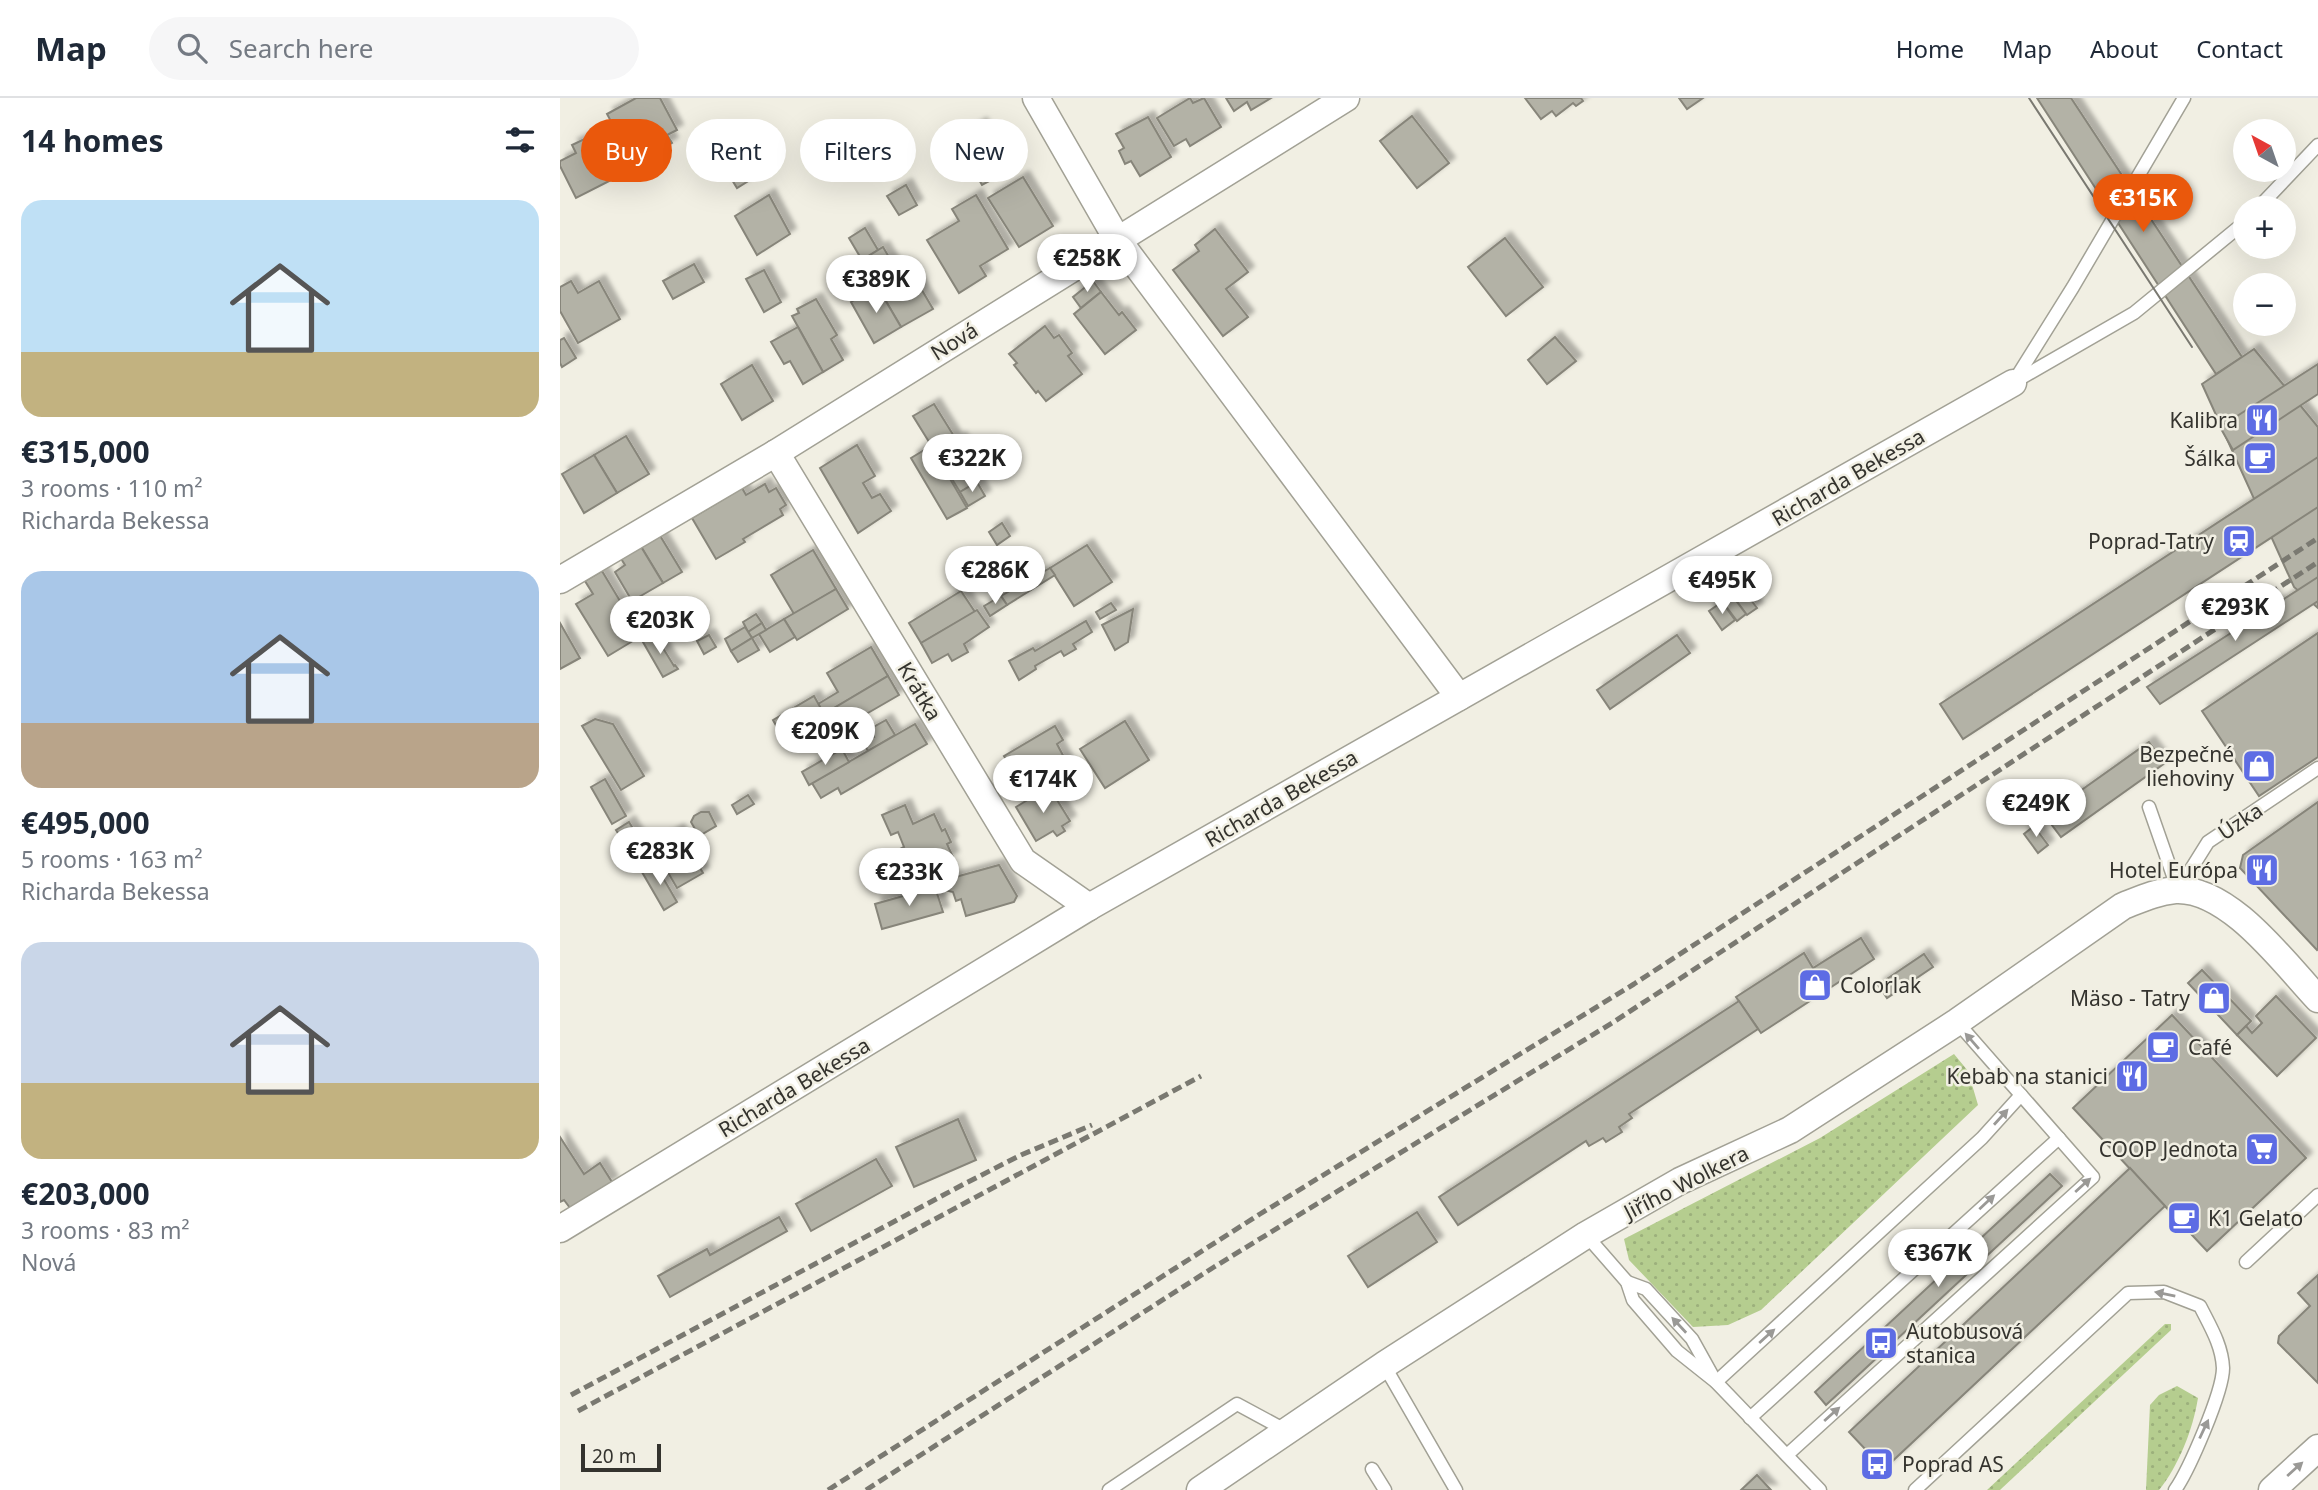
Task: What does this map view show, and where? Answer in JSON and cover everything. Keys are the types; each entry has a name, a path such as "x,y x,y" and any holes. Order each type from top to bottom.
{"street":[{"path":"1036,98 1117,239 1459,697"},
{"name":"Nová","path":"560,580 776,453 1346,98"},
{"name":"Richarda Bekessa","path":"560,1229 1089,907 2012,383"},
{"name":"Krátka","path":"776,453 1023,861 1089,907"},
{"path":"2178,890 2213,899 2240,915 2318,999"},
{"name":"Jiřího Wolkera","path":"1200,1490 1384,1365 1586,1235 1680,1181 1790,1130 1956,1023 2123,906 2153,893 2178,890"},
{"path":"2272,1490 2318,1448"}],"lane":[{"path":"2012,383 2073,287 2184,98"},
{"path":"2270,196 2318,145"},
{"path":"2012,383 2134,313 2233,232"},
{"name":"Úzka","path":"2178,890 2208,842 2318,768"},
{"path":"2150,807 2178,890"},
{"path":"1787,1455 2093,1177 1956,1023"},
{"path":"1716,1382 1982,1138 2021,1095"},
{"path":"1750,1418 2059,1138"},
{"path":"2246,1262 2318,1195"},
{"path":"1586,1235 1627,1282 1633,1300 1677,1351 1716,1382 1820,1490"},
{"path":"1627,1282 1646,1289 1692,1339 1716,1382"},
{"path":"1915,1490 2128,1293 2164,1292 2200,1306 2217,1340 2223,1369 2216,1402 2175,1490"},
{"path":"1384,1365 1456,1490"},
{"path":"1109,1490 1237,1404 1287,1431"},
{"path":"1372,1469 1385,1490"}],"green space":[{"path":"1954,1054 1968,1071 1978,1105 1761,1310 1728,1325 1693,1327 1629,1260 1624,1239 1820,1138"},
{"path":"2165,1324 2171,1324 2171,1330 2000,1490 1987,1490"},
{"path":"2177,1386 2198,1398 2193,1422 2179,1458 2166,1480 2159,1490 2146,1490 2150,1405 2159,1395"}],"building":[{"path":"636,98 660,98 671,119 610,119 607,114"},
{"path":"1190,98 1193,103 1204,98 1221,127 1190,146 1186,139 1174,146 1157,118"},
{"path":"1226,98 1271,98 1251,110 1247,102 1234,111"},
{"path":"1525,98 1581,98 1583,101 1576,106 1573,103 1556,116 1552,111 1541,119"},
{"path":"1679,98 1703,98 1687,109"},
{"path":"2037,98 2071,98 2242,357 2216,374"},
{"path":"1412,116 1449,163 1417,188 1380,141"},
{"path":"1148,117 1171,157 1140,176 1131,161 1125,164 1119,151 1124,148 1116,134"},
{"path":"581,141 581,182 607,182 576,198 560,166 560,161 576,153 572,145"},
{"path":"733,182 747,182 737,188"},
{"path":"1015,182 1026,182 1053,226 1019,247 988,198"},
{"path":"906,185 917,205 899,215 887,196"},
{"path":"769,195 790,234 757,255 735,216"},
{"path":"976,195 1008,249 980,266 986,276 959,293 927,240 959,221 952,209"},
{"path":"865,228 878,250 862,260 849,238"},
{"path":"1215,229 1248,272 1226,289 1248,317 1223,336 1173,270 1199,251 1195,245"},
{"path":"1505,238 1543,287 1506,316 1468,267"},
{"path":"883,247 899,274 877,286 862,260"},
{"path":"694,264 704,282 673,299 663,281"},
{"path":"909,268 933,309 901,327 877,286"},
{"path":"764,270 781,302 764,312 746,279"},
{"path":"571,281 578,293 599,281 620,319 578,343 560,311 560,287"},
{"path":"1093,281 1101,292 1081,308 1073,297"},
{"path":"877,286 901,327 874,343 851,302"},
{"path":"1101,292 1119,315 1122,312 1136,330 1105,354 1074,314"},
{"path":"816,299 837,335 831,339 843,360 823,372 792,316 799,313 797,309"},
{"path":"1045,326 1054,338 1059,335 1072,353 1068,356 1082,374 1046,401 1038,391 1036,393 1014,365 1017,363 1009,354"},
{"path":"798,327 823,372 803,384 790,361 784,364 771,342"},
{"path":"1555,337 1576,361 1547,384 1528,360"},
{"path":"564,338 576,358 562,367 560,340"},
{"name":"Poprad-Tatry","path":"2254,349 2318,427 2318,608 2294,587 2202,384"},
{"path":"2318,364 2318,394 2233,450 2220,427"},
{"path":"752,365 773,401 742,420 721,384"},
{"path":"934,404 957,441 960,438 968,450 961,455 977,482 960,492 913,416"},
{"path":"626,436 649,474 617,493 594,455"},
{"path":"857,445 875,476 863,483 872,498 880,494 891,511 858,533 820,468"},
{"path":"931,446 967,508 947,519 911,458"},
{"path":"594,455 617,493 584,513 562,474"},
{"path":"2318,457 2318,507 1963,739 1940,704"},
{"path":"977,482 985,496 968,506 960,492"},
{"path":"765,484 769,492 776,488 786,505 780,509 783,515 716,559 692,518 742,488 746,495"},
{"path":"1002,523 1010,536 997,545 989,532"},
{"path":"659,534 682,572 663,583 640,545"},
{"path":"640,545 663,583 632,601 615,572 625,565 620,557"},
{"path":"1087,545 1112,582 1074,606 1050,568"},
{"path":"813,550 836,589 794,614 771,575"},
{"path":"1050,568 1055,575 1007,605 1001,596"},
{"path":"602,571 641,636 608,656 576,604 593,594 585,581"},
{"path":"2318,577 2318,601 2160,704 2147,687"},
{"path":"836,589 848,609 797,640 784,619"},
{"path":"961,591 975,612 921,643 909,623"},
{"path":"1745,592 1757,608 1747,615 1735,599"},
{"path":"1001,596 1007,605 990,616 984,606"},
{"path":"1734,598 1746,614 1737,621 1725,605"},
{"path":"1722,602 1735,620 1722,630 1709,611"},
{"path":"1111,603 1116,610 1100,619 1096,612"},
{"path":"1133,609 1128,642 1115,650 1102,625"},
{"path":"977,610 989,627 964,644 968,652 952,661 948,654 932,663 921,643"},
{"path":"756,614 762,623 748,632 743,622"},
{"path":"784,619 795,637 770,652 759,634"},
{"path":"1086,621 1092,632 1073,644 1076,649 1064,656 1061,651 1035,666 1036,669 1019,680 1009,661 1033,648 1035,651"},
{"path":"560,623 580,658 560,669"},
{"path":"762,623 766,630 752,638 748,632"},
{"path":"745,627 752,638 731,651 725,639"},
{"path":"2318,633 2318,757 2259,796 2202,711"},
{"path":"655,635 678,669 663,677 643,642"},
{"path":"709,635 716,647 704,654 697,641"},
{"path":"1677,635 1690,653 1610,709 1597,690"},
{"path":"752,638 759,650 738,662 731,651"},
{"path":"871,647 888,676 824,714 818,704 838,692 827,673"},
{"path":"888,676 899,695 835,732 824,714"},
{"path":"814,696 824,714 783,738 773,720"},
{"path":"595,719 613,724 644,776 621,790 582,726"},
{"path":"886,720 895,735 868,751 863,743 874,737 870,729"},
{"path":"1125,721 1149,760 1105,788 1080,749"},
{"path":"915,724 927,744 841,794 838,788 821,798 812,783"},
{"path":"1055,726 1063,740 1057,744 1067,763 1035,782 1028,770 1017,777 1004,756"},
{"path":"2149,742 2165,763 2061,837 2045,816"},
{"path":"842,749 849,762 809,785 802,772"},
{"path":"605,779 626,816 612,824 591,787"},
{"path":"1049,787 1070,821 1062,826 1065,831 1057,836 1053,831 1036,841 1016,807"},
{"path":"748,795 754,804 737,814 732,805"},
{"path":"2318,802 2317,950 2240,868 2243,855"},
{"path":"905,805 913,824 934,814 951,842 947,844 953,857 941,862 939,868 933,871 927,869 916,874 900,849 904,847 898,832 891,835 882,815"},
{"path":"709,812 716,826 699,836 691,822 694,816"},
{"path":"629,822 651,858 639,866 616,830"},
{"path":"2034,826 2048,845 2038,853 2024,834"},
{"path":"678,830 703,873 677,888 652,845"},
{"path":"655,864 677,902 664,910 642,872"},
{"path":"999,865 1017,896 1014,902 966,916 961,899 956,901 953,892 944,890 941,881"},
{"path":"935,887 943,912 882,929 875,904"},
{"path":"1861,938 1874,959 1761,1033 1736,997 1804,953 1813,968"},
{"path":"1924,954 1933,967 1887,998 1878,985"},
{"path":"2202,970 2251,1021 2237,1035 2188,983"},
{"path":"2276,996 2316,1038 2277,1076 2237,1035 2246,1026 2252,1033 2262,1023 2256,1016"},
{"path":"1739,1001 1758,1029 1629,1114 1632,1118 1619,1127 1622,1132 1606,1142 1603,1138 1589,1146 1586,1141 1458,1225 1439,1197"},
{"path":"2172,1015 2306,1158 2207,1251 2073,1108"},
{"path":"958,1119 976,1160 914,1187 896,1147"},
{"path":"560,1137 584,1174 600,1163 612,1182 570,1208 564,1200 560,1202"},
{"path":"876,1159 892,1186 811,1231 796,1204"},
{"path":"2130,1168 2165,1206 1884,1469 1849,1432"},
{"path":"2050,1174 2062,1186 1826,1405 1815,1392"},
{"path":"1417,1212 1437,1242 1368,1287 1348,1256"},
{"path":"779,1217 787,1231 670,1297 658,1276 707,1249 710,1255"},
{"path":"2318,1275 2318,1383 2278,1343 2279,1336 2310,1306 2298,1293"},
{"path":"1757,1475 1771,1490 1741,1490"}],"tram line":[{"path":"2029,98 2192,347"}],"railway":[{"path":"828,1490 1260,1214 1634,984 2318,538"},
{"path":"866,1490 1214,1267 1612,1023 2318,562"},
{"path":"578,1411 1201,1076"},
{"path":"571,1395 964,1184 1021,1155 1092,1125"}],"place":[{"name":"Kalibra","path":"2262,420"},
{"name":"Šálka","path":"2260,458"},
{"name":"Poprad-Tatry","path":"2239,541"},
{"name":"Bezpečné liehoviny","path":"2259,766"},
{"name":"Hotel Európa","path":"2262,870"},
{"name":"Colorlak","path":"1815,985"},
{"name":"Mäso - Tatry","path":"2214,998"},
{"name":"Café","path":"2163,1047"},
{"name":"Kebab na stanici","path":"2132,1076"},
{"name":"COOP Jednota","path":"2262,1149"},
{"name":"K1 Gelato","path":"2184,1218"},
{"name":"Autobusová stanica","path":"1881,1343"},
{"name":"Poprad AS","path":"1877,1464"}]}
